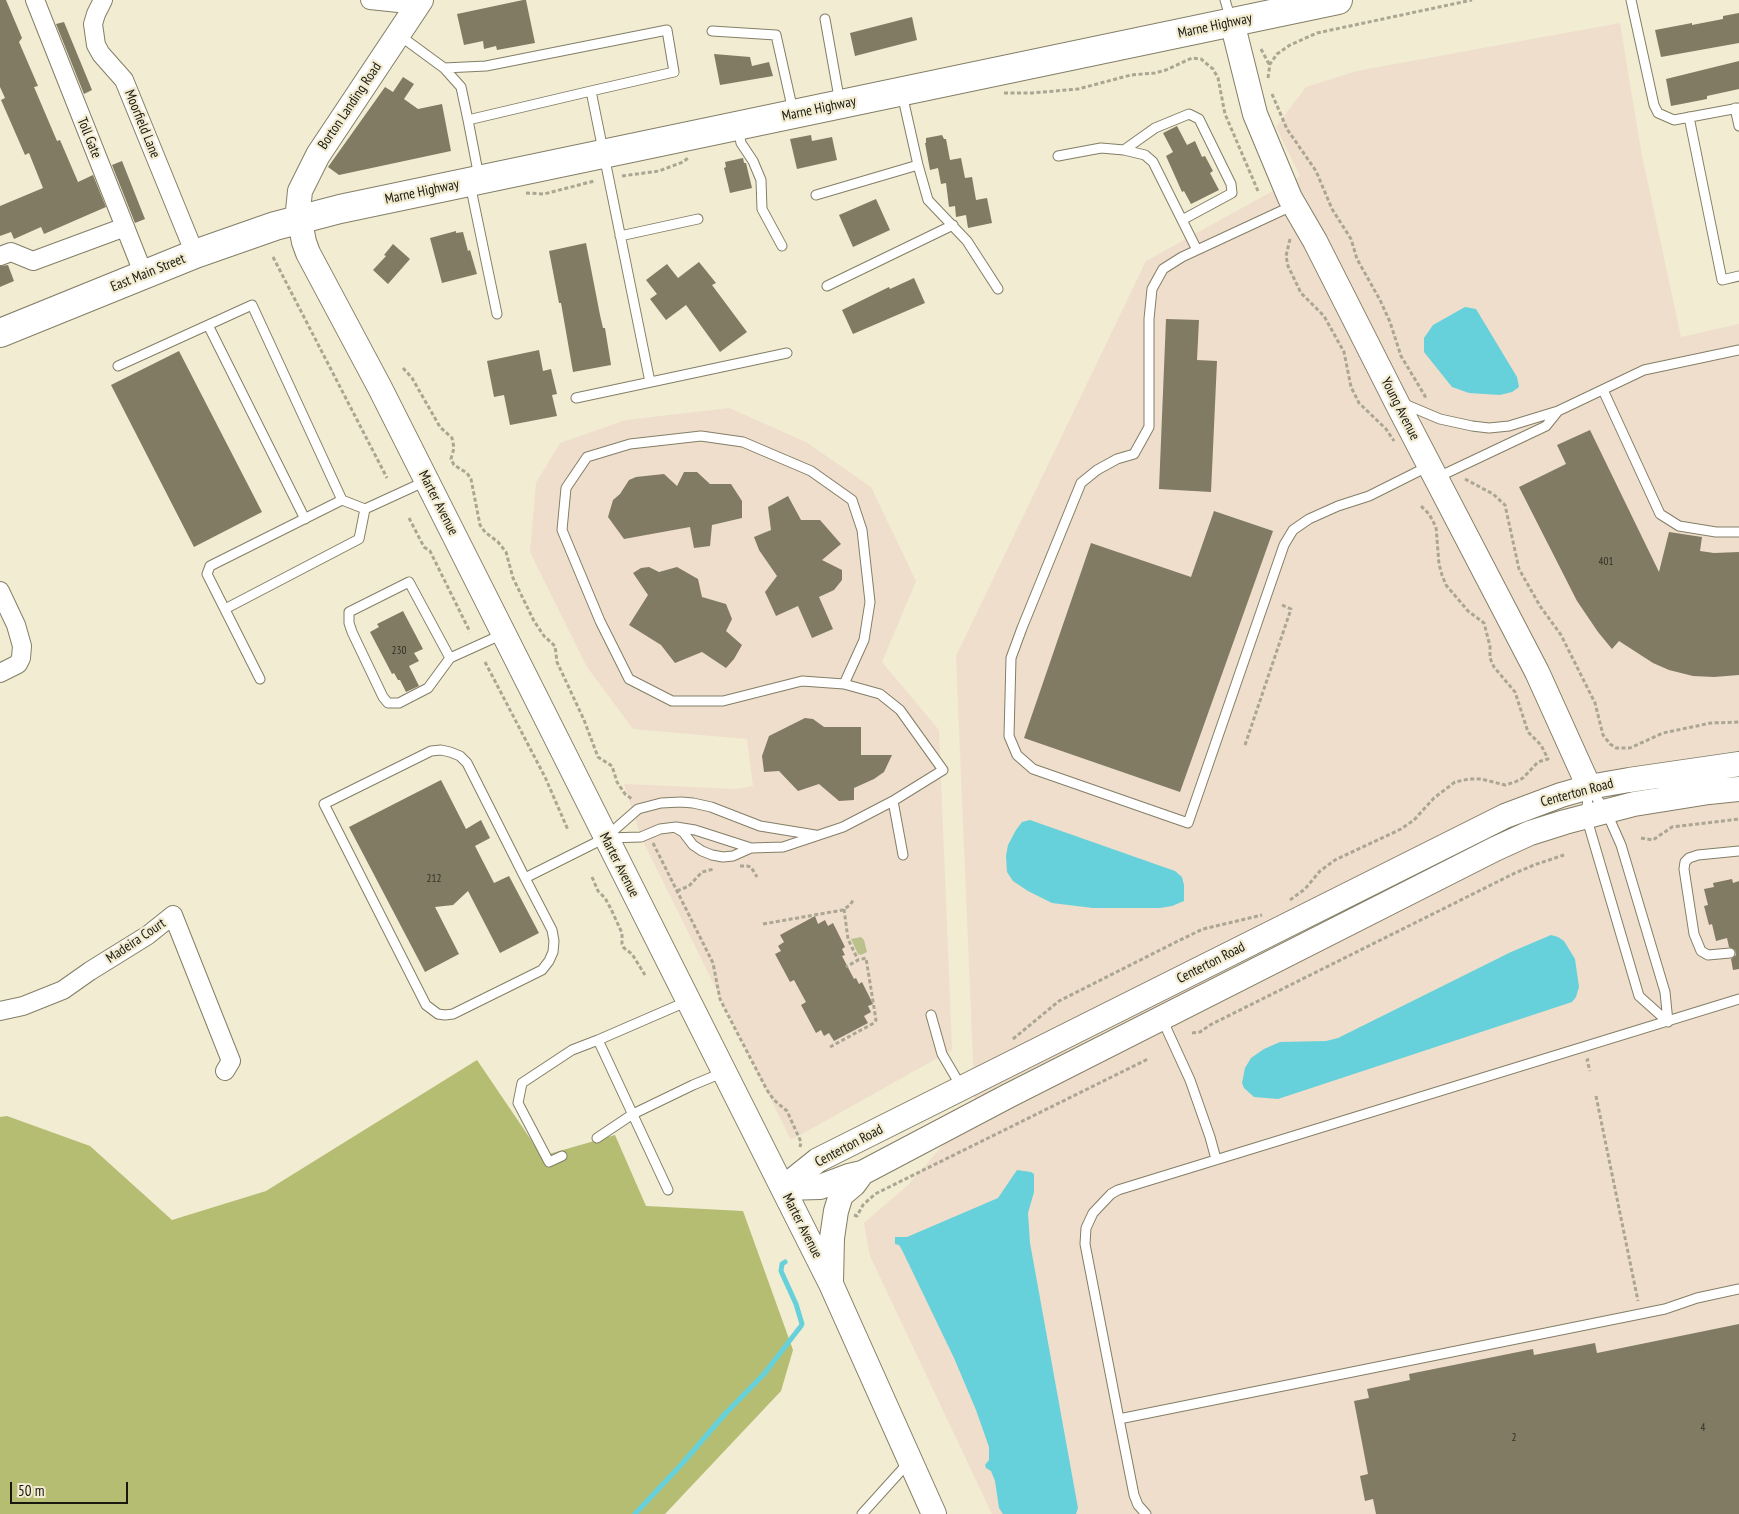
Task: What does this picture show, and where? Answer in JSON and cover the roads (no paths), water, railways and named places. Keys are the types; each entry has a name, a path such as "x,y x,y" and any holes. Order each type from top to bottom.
{"main road":[{"name":"Marne Highway","path":"299,219 902,92 1228,11 1338,0"},
{"name":"Borton Landing Road","path":"299,219 300,191 318,155 419,3"},
{"name":"Young Avenue","path":"1228,11 1255,114 1283,184 1315,241 1395,400 1537,672 1589,788"},
{"name":"East Main Street","path":"0,333 195,254 299,219"},
{"name":"Marter Avenue","path":"299,219 308,253 380,388 830,1284 934,1514"},
{"name":"Centerton Road","path":"782,1188 818,1160 1505,816 1561,794 1629,780 1739,764"},
{"name":"Centerton Road","path":"782,1188 820,1188 849,1176 862,1173 1161,1018 1496,849 1543,829 1634,804 1739,789"},
{"path":"830,1284 832,1238 836,1211 841,1195 854,1184 862,1173"}],"street":[{"name":"Toll Gate","path":"34,0 144,275"},
{"name":"Moorfield Lane","path":"103,0 96,14 94,24 96,45 101,54 124,80 195,254"},
{"path":"370,0 419,3"},
{"path":"0,256 12,252 33,261 125,227"},
{"path":"0,591 16,625 21,639 22,652 18,664 0,673"},
{"name":"Madeira Court","path":"0,1010 23,1006 63,990 148,935 173,915 231,1061 224,1071"}],"lane":[{"path":"1631,0 1654,105 1658,113 1674,120 1737,108 1739,126"},
{"path":"825,19 841,104"},
{"path":"444,68 486,66 666,30 674,72 468,120"},
{"path":"712,31 776,35 793,114"},
{"path":"398,34 444,68 461,87 468,120 475,181 497,314"},
{"path":"591,91 650,382"},
{"path":"902,92 918,165 928,200 967,241 998,288"},
{"path":"1124,150 1155,128 1189,114 1199,119 1231,184 1232,194 1182,220"},
{"path":"1689,117 1722,280 1739,276"},
{"path":"738,126 741,143 753,161 761,180 762,209 782,246"},
{"path":"1058,156 1101,148 1124,150 1144,155 1153,162 1197,250"},
{"path":"816,195 918,165"},
{"path":"1294,205 1197,250 1163,270 1152,289 1149,319 1149,427 1134,454 1117,459 1104,466 1081,483 1011,658 1010,736 1017,755 1033,769 1188,823 1284,545 1293,530 1338,506 1433,472 1546,426 1558,411"},
{"path":"620,236 698,219"},
{"path":"826,286 953,225"},
{"path":"118,366 252,305 342,500 365,509 426,480"},
{"path":"208,325 305,519"},
{"path":"1395,400 1440,419 1489,428 1509,426 1558,411 1644,370 1739,350"},
{"path":"576,398 787,353"},
{"path":"1603,390 1660,514 1679,526 1716,532 1739,532"},
{"path":"605,838 641,837 660,828 676,828 695,830 751,848 783,847 843,827 893,801 943,770 900,710 880,694 844,684 802,681 723,701 672,701 629,679 600,621 562,530 566,488 587,457 630,444 701,436 743,442 811,471 852,500 862,530 870,602 864,640 844,684"},
{"path":"260,679 207,574 210,566 342,500"},
{"path":"225,609 359,538 365,509"},
{"path":"450,658 409,582 349,612 349,623 352,632 383,697 388,703 399,703 428,688 450,658 503,634"},
{"path":"441,750 450,752 460,756 467,763 525,878 552,930 553,952 549,962 542,970 453,1014 438,1014 426,1005 324,804 431,751 441,750"},
{"path":"1589,788 1639,996 1668,1022"},
{"path":"1589,788 1596,813 1621,846 1665,992 1668,1022"},
{"path":"893,801 903,855"},
{"path":"525,878 605,838 638,809 652,804 681,802 711,807 760,826 816,835"},
{"path":"676,828 683,832 694,846 702,852 712,855 734,856 751,848"},
{"path":"1730,953 1708,955 1701,951 1694,934 1684,869 1685,862 1689,858 1698,855 1739,851"},
{"path":"1146,1514 1138,1505 1134,1496 1085,1251 1085,1234 1088,1222 1098,1206 1110,1194 1216,1159 1739,999"},
{"path":"562,1156 549,1162 518,1103 522,1084 572,1050 688,1001"},
{"path":"931,1015 942,1054 962,1088"},
{"path":"1161,1018 1190,1080 1216,1159"},
{"path":"598,1040 668,1190"},
{"path":"597,1138 633,1114 724,1072"},
{"path":"1119,1419 1665,1309 1697,1298 1739,1289"},
{"path":"862,1514 910,1460"}],"water":[{"path":"1465,307 1476,309 1517,377 1519,387 1512,392 1500,395 1469,393 1452,387 1424,352 1424,338 1433,325"},
{"path":"1030,820 1175,871 1182,877 1184,901 1160,908 1093,908 1052,903 1028,891 1013,881 1007,872 1006,856 1008,845 1016,830 1022,822"},
{"path":"1551,935 1564,941 1575,959 1579,987 1576,997 1572,1002 1278,1099 1254,1097 1244,1088 1242,1083 1245,1068 1251,1058 1264,1049 1280,1042 1326,1041 1338,1038 1511,952"},
{"path":"1017,1170 1034,1174 1034,1192 1028,1213 1030,1243 1078,1508 1076,1514 1003,1514 999,1508 995,1481 991,1471 985,1465 989,1460 989,1447 976,1410 954,1358 902,1250 899,1245 895,1244 895,1237 907,1237 998,1198"}],"waterway":[{"path":"635,1514 725,1414 764,1374 801,1326 796,1304 781,1271 782,1264 785,1262"}]}
